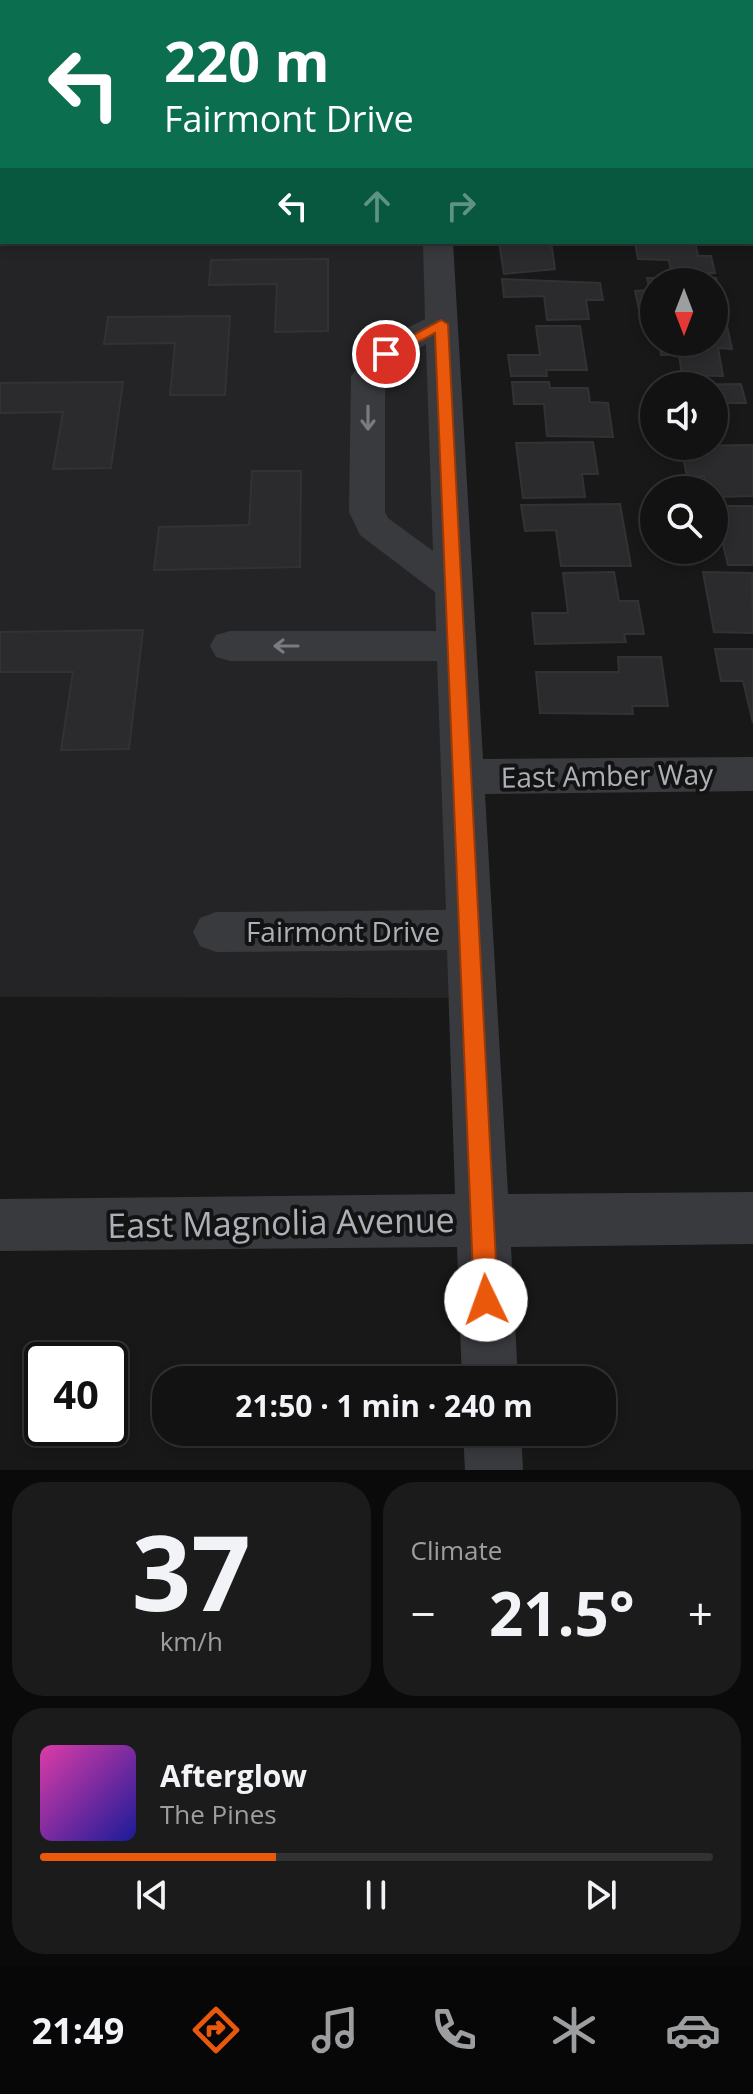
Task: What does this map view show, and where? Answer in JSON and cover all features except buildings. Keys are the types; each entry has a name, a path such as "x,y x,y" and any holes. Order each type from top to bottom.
{"street":[{"name":"Fairmont Drive","path":"438,244 489,1366"},
{"path":"441,324 386,354 374,364 368,376 367,512 373,526 453,586"},
{"path":"230,646 456,646"},
{"name":"East Amber Way","path":"462,777 753,774"},
{"name":"Fairmont Drive","path":"216,932 469,930"},
{"name":"East Magnolia Avenue","path":"0,1225 753,1218"},
{"path":"493,1446 494,1470"}],"shaded area":[{"path":"0,244 438,244 472,998 0,997"}],"route":[{"path":"386,354 441,324 486,1300"}]}
